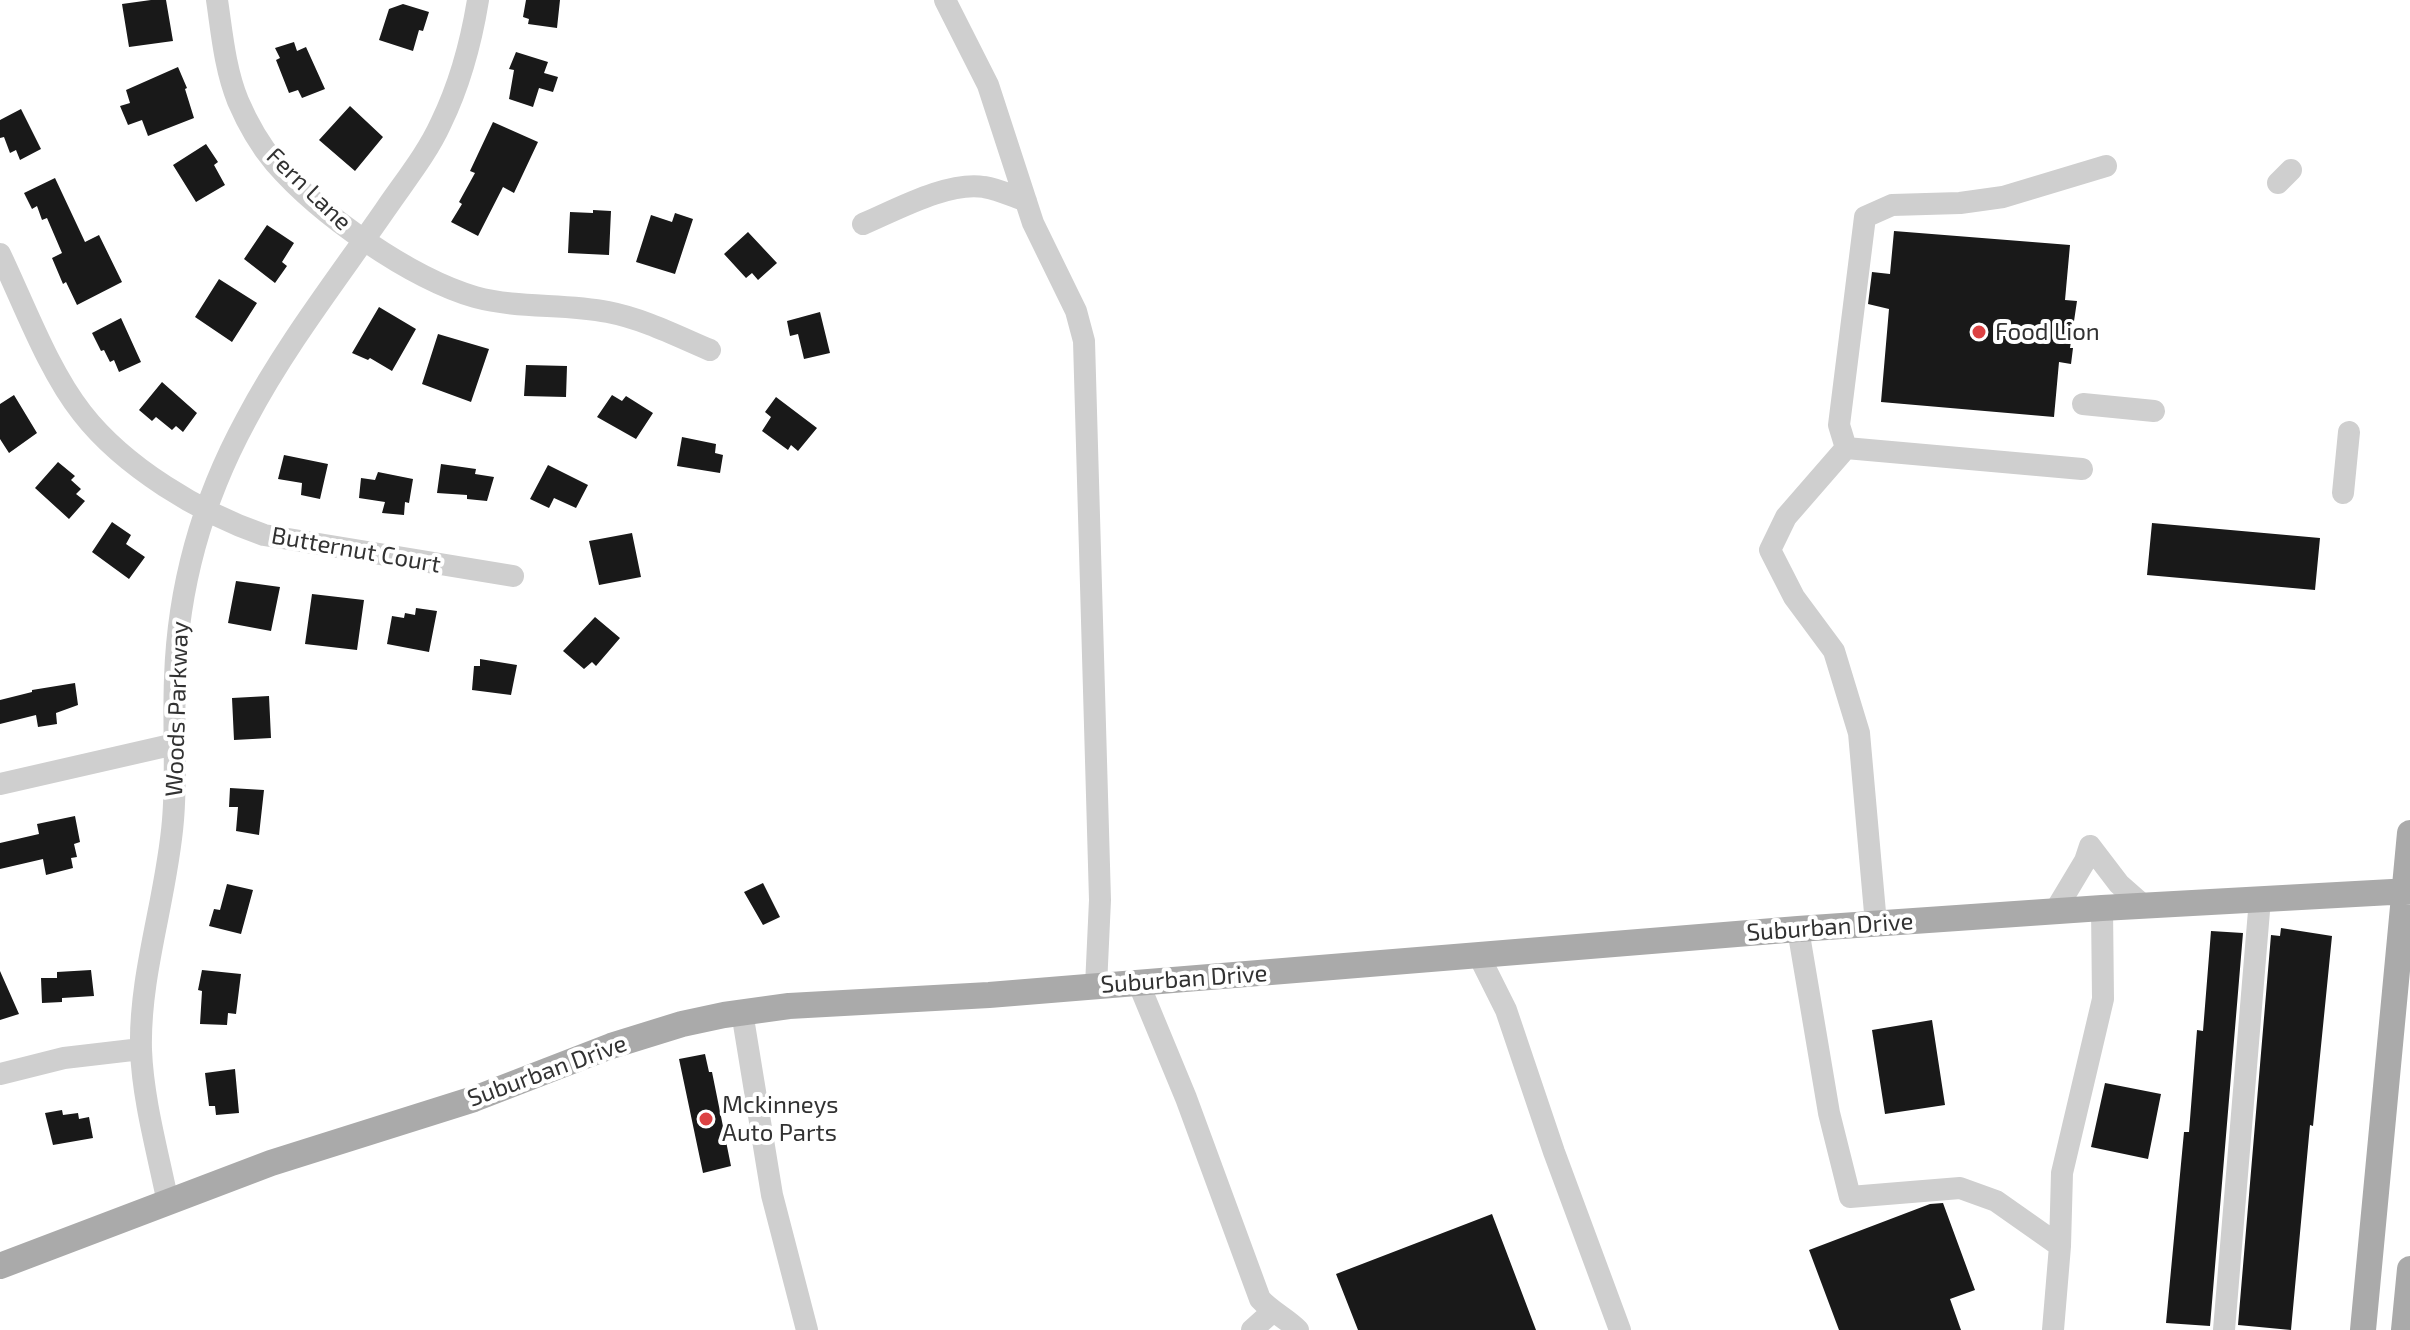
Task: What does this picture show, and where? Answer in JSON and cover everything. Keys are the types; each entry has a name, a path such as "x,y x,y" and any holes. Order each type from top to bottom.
{"main road":[{"path":"2363,1330 2407,891 2410,833"},
{"name":"Suburban Drive","path":"0,1266 271,1163 474,1099 611,1046 682,1024 742,1012 1798,929 2407,891"},
{"path":"2404,1330 2410,1269"}],"street":[{"name":"Fern Lane","path":"217,0 227,67 238,101 255,134 275,163 321,206 364,240 423,275 472,296 531,307 607,312 643,322 710,350"},
{"name":"Woods Parkway","path":"168,1203 144,1086 141,1049 143,1012 173,825 175,677 188,566 204,510 247,417 440,126 459,81 478,0"},
{"path":"945,0 988,85 1044,251 1076,311 1084,341 1100,900 1096,986"},
{"path":"1846,448 1839,425 1865,217 1892,205 1960,203 2003,197 2106,166"},
{"path":"863,224 948,189 966,186 985,187 1026,201"},
{"name":"Butternut Court","path":"0,254 62,382 81,412 104,439 204,510 231,524 264,535 513,576"},
{"path":"2083,404 2154,411"},
{"path":"2343,493 2349,432"},
{"path":"1846,448 2082,469"},
{"path":"1846,448 1786,517 1770,550 1794,597 1834,651 1859,733 1876,924"},
{"path":"0,784 175,744"},
{"path":"2055,911 2085,861 2090,846 2119,884 2144,906"},
{"path":"2224,1330 2260,899"},
{"path":"2053,1330 2062,1173 2103,999 2102,908"},
{"path":"1798,929 1829,1113 1850,1197 1960,1188 1996,1201 2060,1246"},
{"path":"1479,956 1506,1010 1554,1152 1620,1330"},
{"path":"1138,982 1186,1098 1260,1299 1272,1312 1298,1330"},
{"path":"742,1012 772,1195 807,1330"},
{"path":"0,1074 64,1058 141,1049"},
{"path":"1252,1330 1272,1312"}],"building":[{"path":"166,0 173,41 129,47 122,4"},
{"path":"526,0 560,0 557,28 528,24 529,19 523,17"},
{"path":"403,4 429,12 423,31 419,30 413,51 379,40 389,9"},
{"path":"294,42 297,51 306,47 325,89 302,98 298,90 289,93 276,60 280,58 275,48"},
{"path":"516,52 548,62 544,73 558,77 553,92 539,88 533,107 509,99 514,70 509,69"},
{"path":"178,67 194,118 148,136 142,120 128,125 120,106 130,103 126,90"},
{"path":"350,106 383,137 355,171 319,140"},
{"path":"21,109 41,149 20,160 16,150 10,153 4,137 0,138 0,120"},
{"path":"493,122 538,142 514,193 503,187 478,236 451,222 462,204 459,202 475,173 470,171"},
{"path":"206,144 218,162 214,165 225,185 196,202 173,165"},
{"path":"55,178 85,242 99,235 122,282 77,305 66,282 63,284 52,258 62,253 47,218 42,220 37,206 32,209 24,193"},
{"path":"593,210 611,211 609,255 568,253 570,212 593,213"},
{"path":"675,213 693,219 675,274 636,262 651,215 672,222"},
{"path":"267,225 294,243 282,262 287,266 275,283 244,259"},
{"name":"Food Lion","path":"1894,231 2070,245 2065,300 2077,301 2070,348 2073,348 2071,364 2059,362 2054,417 1881,402 1889,309 1868,304 1872,272 1890,274"},
{"path":"748,232 777,263 758,280 752,273 746,278 724,254"},
{"path":"219,279 257,303 232,342 195,317"},
{"path":"379,307 416,329 392,371 370,358 368,360 352,353"},
{"path":"820,312 830,353 804,359 798,334 790,336 787,321"},
{"path":"121,318 141,362 119,372 114,360 110,362 104,350 101,351 92,333"},
{"path":"438,334 489,349 471,402 422,384"},
{"path":"526,365 567,366 566,397 524,396"},
{"path":"162,382 197,413 183,432 176,426 172,430 156,417 152,421 139,410"},
{"path":"14,395 37,433 9,453 0,439 0,404"},
{"path":"612,395 622,401 626,396 653,413 636,439 597,417"},
{"path":"776,397 817,428 798,451 791,445 788,450 762,431 771,417 765,412"},
{"path":"682,437 716,444 715,453 723,455 720,473 677,466"},
{"path":"284,455 328,464 320,499 301,495 302,483 278,479"},
{"path":"58,462 75,476 71,480 81,489 76,494 85,501 69,519 35,488"},
{"path":"441,464 476,469 475,474 494,477 487,501 467,499 467,495 437,493"},
{"path":"548,465 588,485 576,508 554,498 549,508 530,499"},
{"path":"378,472 413,479 404,515 382,513 385,502 359,498 361,478 375,480"},
{"path":"112,522 131,535 126,544 145,557 129,579 92,552"},
{"path":"2152,523 2320,538 2315,590 2147,575"},
{"path":"632,533 641,577 599,585 589,541"},
{"path":"236,581 280,587 271,631 228,623"},
{"path":"312,594 364,600 357,650 305,644"},
{"path":"416,608 437,611 429,652 387,644 392,616 404,618 405,613 415,615"},
{"path":"595,617 620,638 596,666 592,662 584,669 563,651"},
{"path":"480,659 517,665 511,695 472,690 474,666 480,666"},
{"path":"75,683 78,705 56,713 57,724 38,727 36,715 0,724 0,700 32,690"},
{"path":"269,696 271,738 234,740 232,698"},
{"path":"230,788 264,790 259,835 236,831 238,807 229,807"},
{"path":"75,816 80,842 74,844 77,857 71,858 73,868 46,875 43,859 0,869 0,843 39,834 37,824"},
{"path":"763,883 780,917 763,925 744,892"},
{"path":"227,884 253,890 241,934 209,926 214,909 220,910"},
{"path":"2281,928 2332,936 2291,1330 2238,1325 2271,935 2280,936"},
{"path":"2211,931 2243,933 2210,1326 2166,1323 2184,1132 2189,1132 2197,1030 2203,1031"},
{"path":"91,970 94,996 42,1003 41,978 57,978 57,972"},
{"path":"202,970 241,974 236,1014 228,1013 227,1025 200,1024 202,991 198,990"},
{"path":"0,971 19,1014 0,1020"},
{"path":"1932,1020 1945,1105 1885,1114 1872,1030"},
{"name":"Mckinneys Auto Parts","path":"705,1054 709,1072 712,1072 731,1166 703,1173 679,1059"},
{"path":"235,1069 239,1113 216,1115 215,1106 209,1106 205,1073"},
{"path":"2105,1083 2161,1094 2148,1159 2091,1147"},
{"path":"62,1110 63,1115 78,1113 79,1119 89,1117 93,1138 53,1145 45,1113"},
{"path":"1943,1203 1975,1290 1950,1299 1961,1330 1839,1330 1809,1250 1930,1204"},
{"path":"1492,1214 1536,1330 1358,1330 1336,1274"}],"place":[{"name":"Food Lion","path":"1979,332"},
{"name":"Mckinneys Auto Parts","path":"706,1119"}]}
